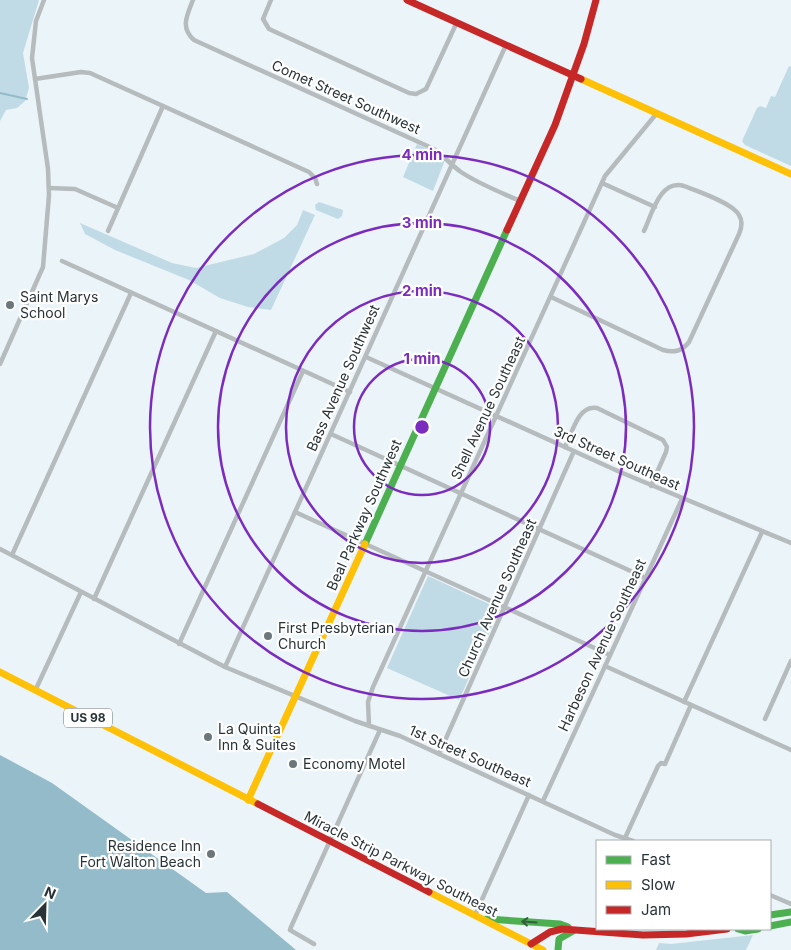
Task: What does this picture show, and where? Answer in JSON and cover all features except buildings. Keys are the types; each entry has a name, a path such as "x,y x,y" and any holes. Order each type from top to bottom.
{"main road":[{"path":"407,0 791,174"},
{"name":"Beal Parkway Southwest","path":"248,800 555,125 574,75 596,0"},
{"name":"US 98","path":"0,672 248,800"},
{"name":"Miracle Strip Parkway Southeast","path":"248,800 482,919 529,947 543,950"},
{"path":"771,915 791,912"},
{"path":"482,919 560,924 575,930"},
{"path":"771,926 791,922"},
{"path":"529,947 552,931 563,929 646,935 719,930"},
{"path":"558,950 560,937 575,930"}],"street":[{"path":"0,364 43,267 49,188 32,58 32,42 36,21 44,0"},
{"name":"Comet Street Southwest","path":"194,0 186,19 186,31 197,42 434,149 470,177 520,201"},
{"path":"271,0 264,19 264,23 269,29 409,93 416,94 426,89 457,22"},
{"name":"Bass Avenue Southwest","path":"225,667 506,45"},
{"path":"35,79 86,72 309,172 315,178 317,184"},
{"path":"108,231 163,106"},
{"name":"Shell Avenue Southeast","path":"369,726 368,702 373,686 605,176 657,113"},
{"path":"602,183 655,207"},
{"path":"551,297 664,350 677,351 685,347 690,342 740,234 742,227 741,218 730,207 680,184 663,190 644,231"},
{"path":"49,188 75,189 118,208"},
{"path":"62,261 350,392"},
{"path":"12,556 131,293"},
{"path":"94,599 216,331"},
{"name":"3rd Street Southeast","path":"366,357 651,486 791,544"},
{"path":"180,644 303,371"},
{"path":"565,447 581,413 588,408 597,408 663,440 667,447 666,452 651,486"},
{"path":"331,434 646,578"},
{"name":"Church Avenue Southeast","path":"439,754 574,451"},
{"name":"Harbeson Avenue Southeast","path":"543,801 682,499"},
{"path":"295,512 610,655"},
{"path":"684,702 762,532"},
{"name":"1st Street Southeast","path":"0,549 225,667 369,726 400,736 630,840"},
{"path":"35,691 81,592"},
{"path":"765,719 791,661"},
{"path":"605,666 791,750"},
{"path":"625,838 658,766 661,763 665,764 691,705"},
{"path":"314,944 290,930 380,730"},
{"path":"475,916 529,795"},
{"path":"771,895 791,904"}],"shaded area":[{"path":"0,0 39,0 23,53 29,88 25,101 17,108 6,110 0,121"},
{"path":"789,66 791,67 791,166 745,145 742,141 757,108 760,106 766,108 771,96 775,97"},
{"path":"417,144 445,160 433,191 403,177"},
{"path":"319,202 343,210 342,216 338,219 316,210 315,205"},
{"path":"303,210 315,215 271,310 248,307 220,298 189,280 115,250 85,234 80,223 172,263 196,268 254,254 284,238 297,225"},
{"path":"428,576 500,609 459,700 387,668"},
{"path":"0,755 52,783 206,893 227,892 296,950 0,950"},
{"path":"753,935 746,950 656,950 659,943 671,944"}],"waterway":[{"path":"0,93 27,99"}],"traffic: fast":[{"path":"365,544 507,230"},
{"path":"771,915 791,912"},
{"path":"487,919 560,924 568,927"},
{"path":"771,926 791,922"},
{"path":"742,930 752,930"},
{"path":"558,950 559,939 573,931"}],"traffic: slow":[{"path":"581,79 791,174"},
{"path":"248,800 365,544"},
{"path":"0,672 258,804"},
{"path":"429,892 543,950"}],"traffic: jam":[{"path":"407,0 581,79"},
{"path":"507,230 555,125 584,44 596,0"},
{"path":"258,804 429,892"},
{"path":"531,944 550,932 562,929 643,935 686,934 719,930"}],"place":[{"name":"Saint Marys School","path":"10,305"},
{"name":"First Presbyterian Church","path":"268,636"},
{"name":"La Quinta Inn & Suites","path":"208,737"},
{"name":"Economy Motel","path":"293,764"},
{"name":"Residence Inn Fort Walton Beach","path":"211,854"}]}
